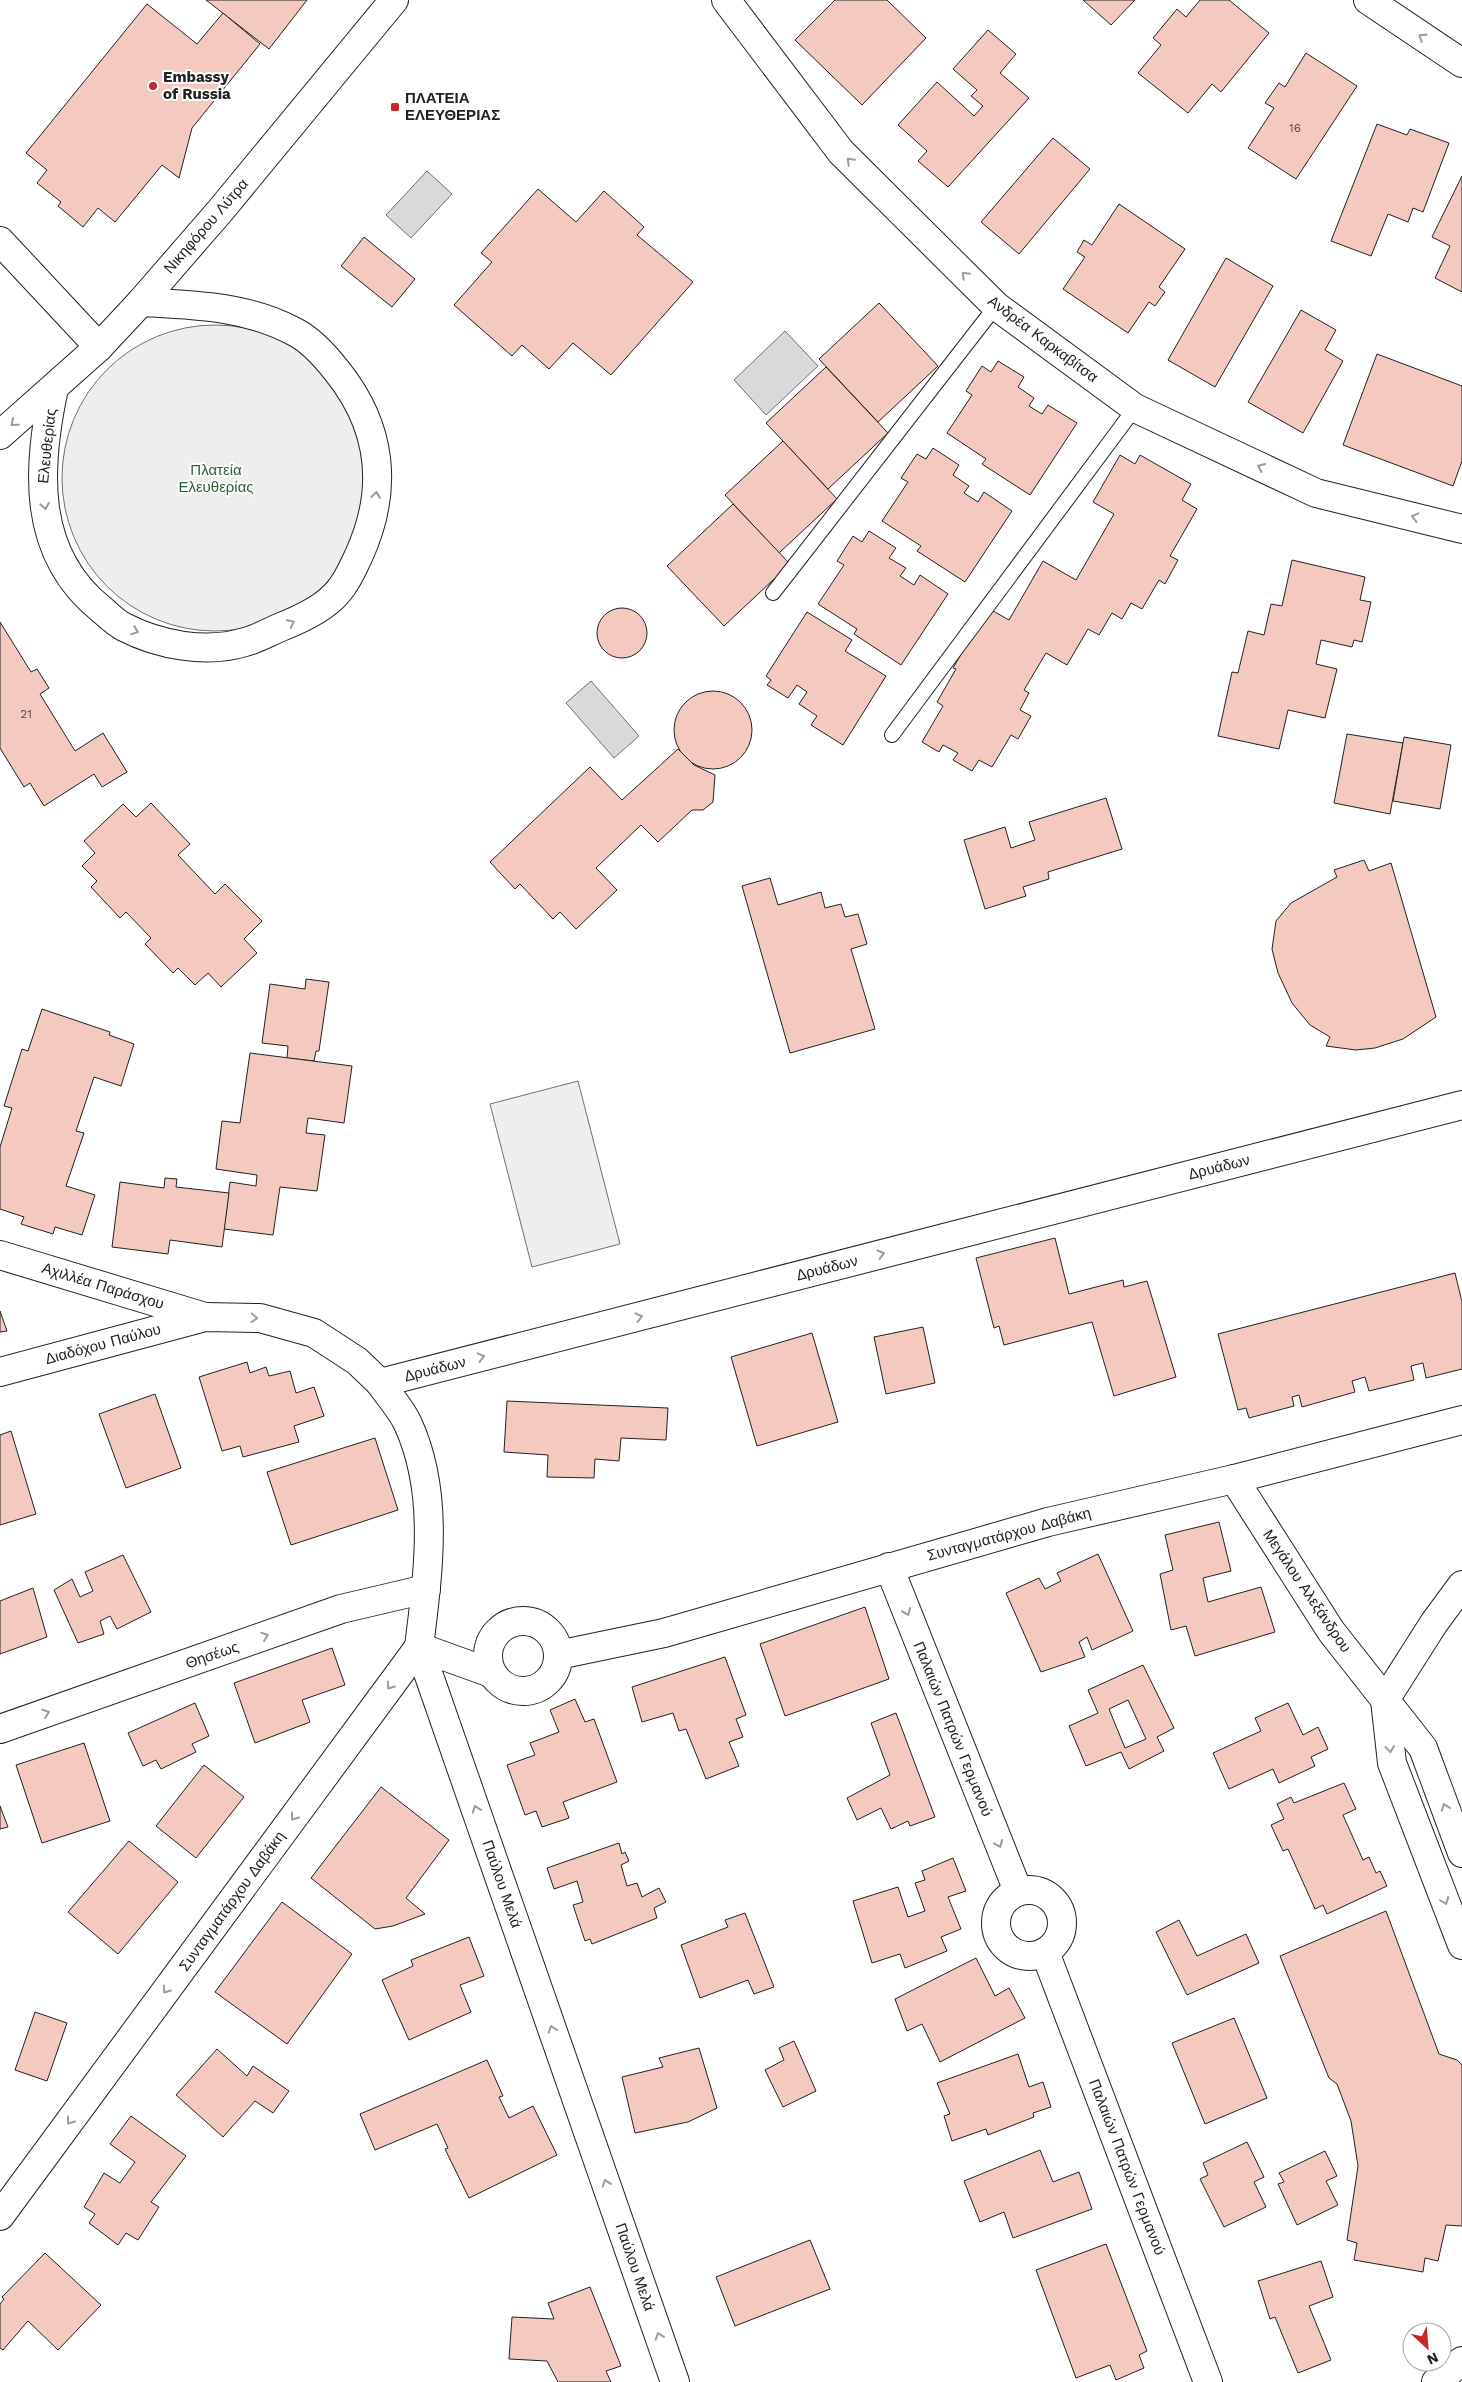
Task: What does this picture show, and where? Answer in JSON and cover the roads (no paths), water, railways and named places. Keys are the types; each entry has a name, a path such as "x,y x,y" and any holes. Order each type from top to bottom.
{"street":[{"name":"Νικηφόρου Λύτρα","path":"0,435 99,347 141,302 220,211 394,0"},
{"name":"Ανδρέα Καρκαβίτσα","path":"726,0 841,152 996,306 1135,408 1316,493 1462,529"},
{"path":"1368,0 1462,63"},
{"path":"0,241 99,347"},
{"name":"Ελευθερίας","path":"54,388 46,424 42,488 51,539 66,573 86,597 122,626 164,642 208,648 244,642 292,623 331,600 349,575 368,534 376,500 378,474 374,446 361,404 353,391 326,357 298,333 270,320 208,305 141,302"},
{"name":"Δρυάδων","path":"380,1383 1462,1105"},
{"name":"Αχιλλέα Παράσχου","path":"0,1255 205,1317"},
{"path":"205,1317 260,1318 314,1333 357,1360 380,1383"},
{"name":"Διαδόχου Παύλου","path":"0,1372 205,1317"},
{"name":"Παύλου Μελά","path":"380,1383 407,1422 422,1458 429,1500 426,1589 419,1647 675,2382"},
{"name":"Συνταγματάρχου Δαβάκη","path":"558,1656 664,1633 1048,1522 1234,1479 1462,1420"},
{"name":"Μεγάλου Αλεξάνδρου","path":"1234,1479 1331,1631 1423,1748 1462,1853"},
{"name":"Παλαιών Πατρών Γερμανού","path":"888,1567 1018,1891"},
{"path":"1462,1585 1434,1623 1385,1700 1392,1763 1462,1945"},
{"name":"Θησέως","path":"0,1729 341,1609 426,1589"},
{"path":"521,1621 535,1624 547,1630 555,1642 558,1656 555,1671 545,1684 531,1691 516,1691 501,1685 491,1672 487,1659 489,1645 496,1633 507,1625 521,1621"},
{"path":"419,1647 491,1672"},
{"name":"Συνταγματάρχου Δαβάκη","path":"0,2216 419,1647"},
{"path":"1028,1889 1040,1891 1057,1904 1062,1925 1054,1945 1045,1952 1034,1956 1018,1954 1004,1946 998,1937 996,1915 1000,1904 1018,1891 1028,1889"},
{"name":"Παλαιών Πατρών Γερμανού","path":"1045,1952 1208,2382"},
{"path":"1436,2382 1462,2361"}],"lane":[{"path":"773,593 996,306"},
{"path":"892,735 1135,408"}],"place":[{"name":"Embassy of Russia","path":"153,86"},
{"name":"ΠΛΑΤΕΙΑ ΕΛΕΥΘΕΡΙΑΣ","path":"395,107"}],"park label":[{"name":"Πλατεία Ελευθερίας","path":"216,478"}]}
